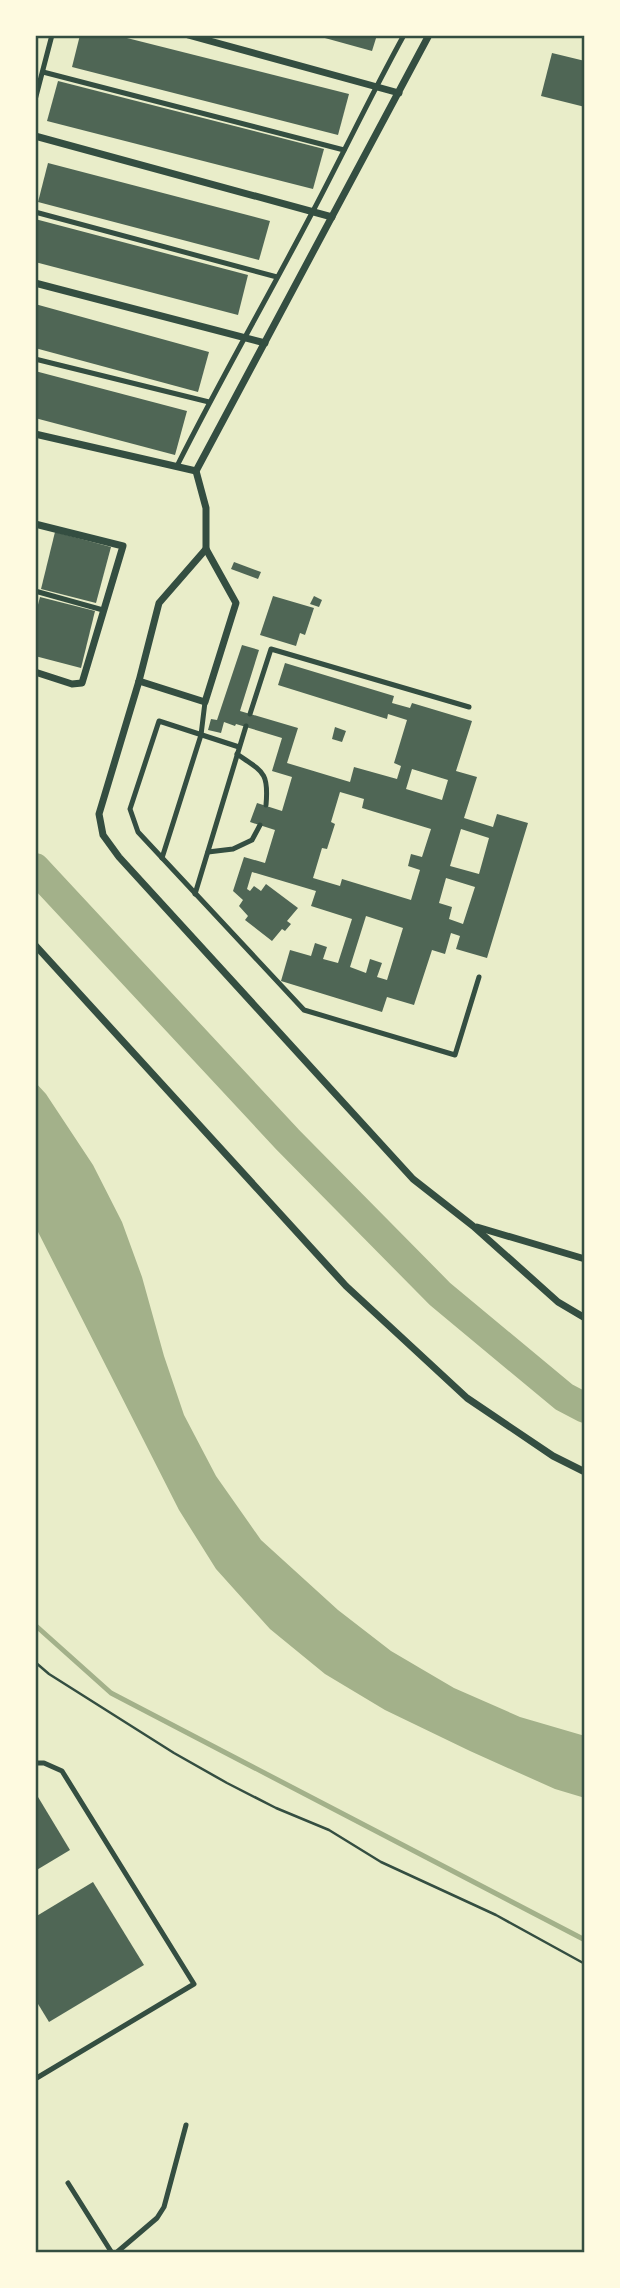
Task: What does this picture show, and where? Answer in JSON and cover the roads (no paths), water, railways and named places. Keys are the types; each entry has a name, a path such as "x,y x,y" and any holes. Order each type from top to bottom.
{"street":[{"path":"188,35 399,93"},
{"path":"139,681 205,702 236,603 206,549 206,508 196,471 429,35"},
{"path":"35,136 332,218"},
{"path":"35,283 265,343"},
{"path":"35,435 196,471"},
{"path":"35,524 123,546 82,683 72,684 35,672"},
{"path":"206,549 159,603 99,814 103,835 118,857 413,1179 473,1226 558,1302 585,1318"},
{"path":"35,945 346,1286 467,1398 553,1457 585,1472"},
{"path":"473,1226 585,1259"}],"lane":[{"path":"35,100 52,35"},
{"path":"177,466 404,35"},
{"path":"43,72 344,150"},
{"path":"35,212 277,277"},
{"path":"35,359 209,402"},
{"path":"35,591 103,610"},
{"path":"250,714 271,649 469,706"},
{"path":"162,858 201,736 205,702"},
{"path":"266,805 268,784 261,771 238,751 159,721 130,809 138,832 304,1010 455,1055 479,978"},
{"path":"195,894 246,726"},
{"path":"208,852 233,849 252,840 260,825"},
{"path":"35,1763 44,1763 62,1771 194,1984 35,2079"},
{"path":"68,2183 114,2253 157,2218 164,2207 186,2125"}],"waterway":[{"path":"35,868 288,1140 440,1294 564,1397 585,1408"},
{"path":"35,1625 111,1693 585,1940"}]}
